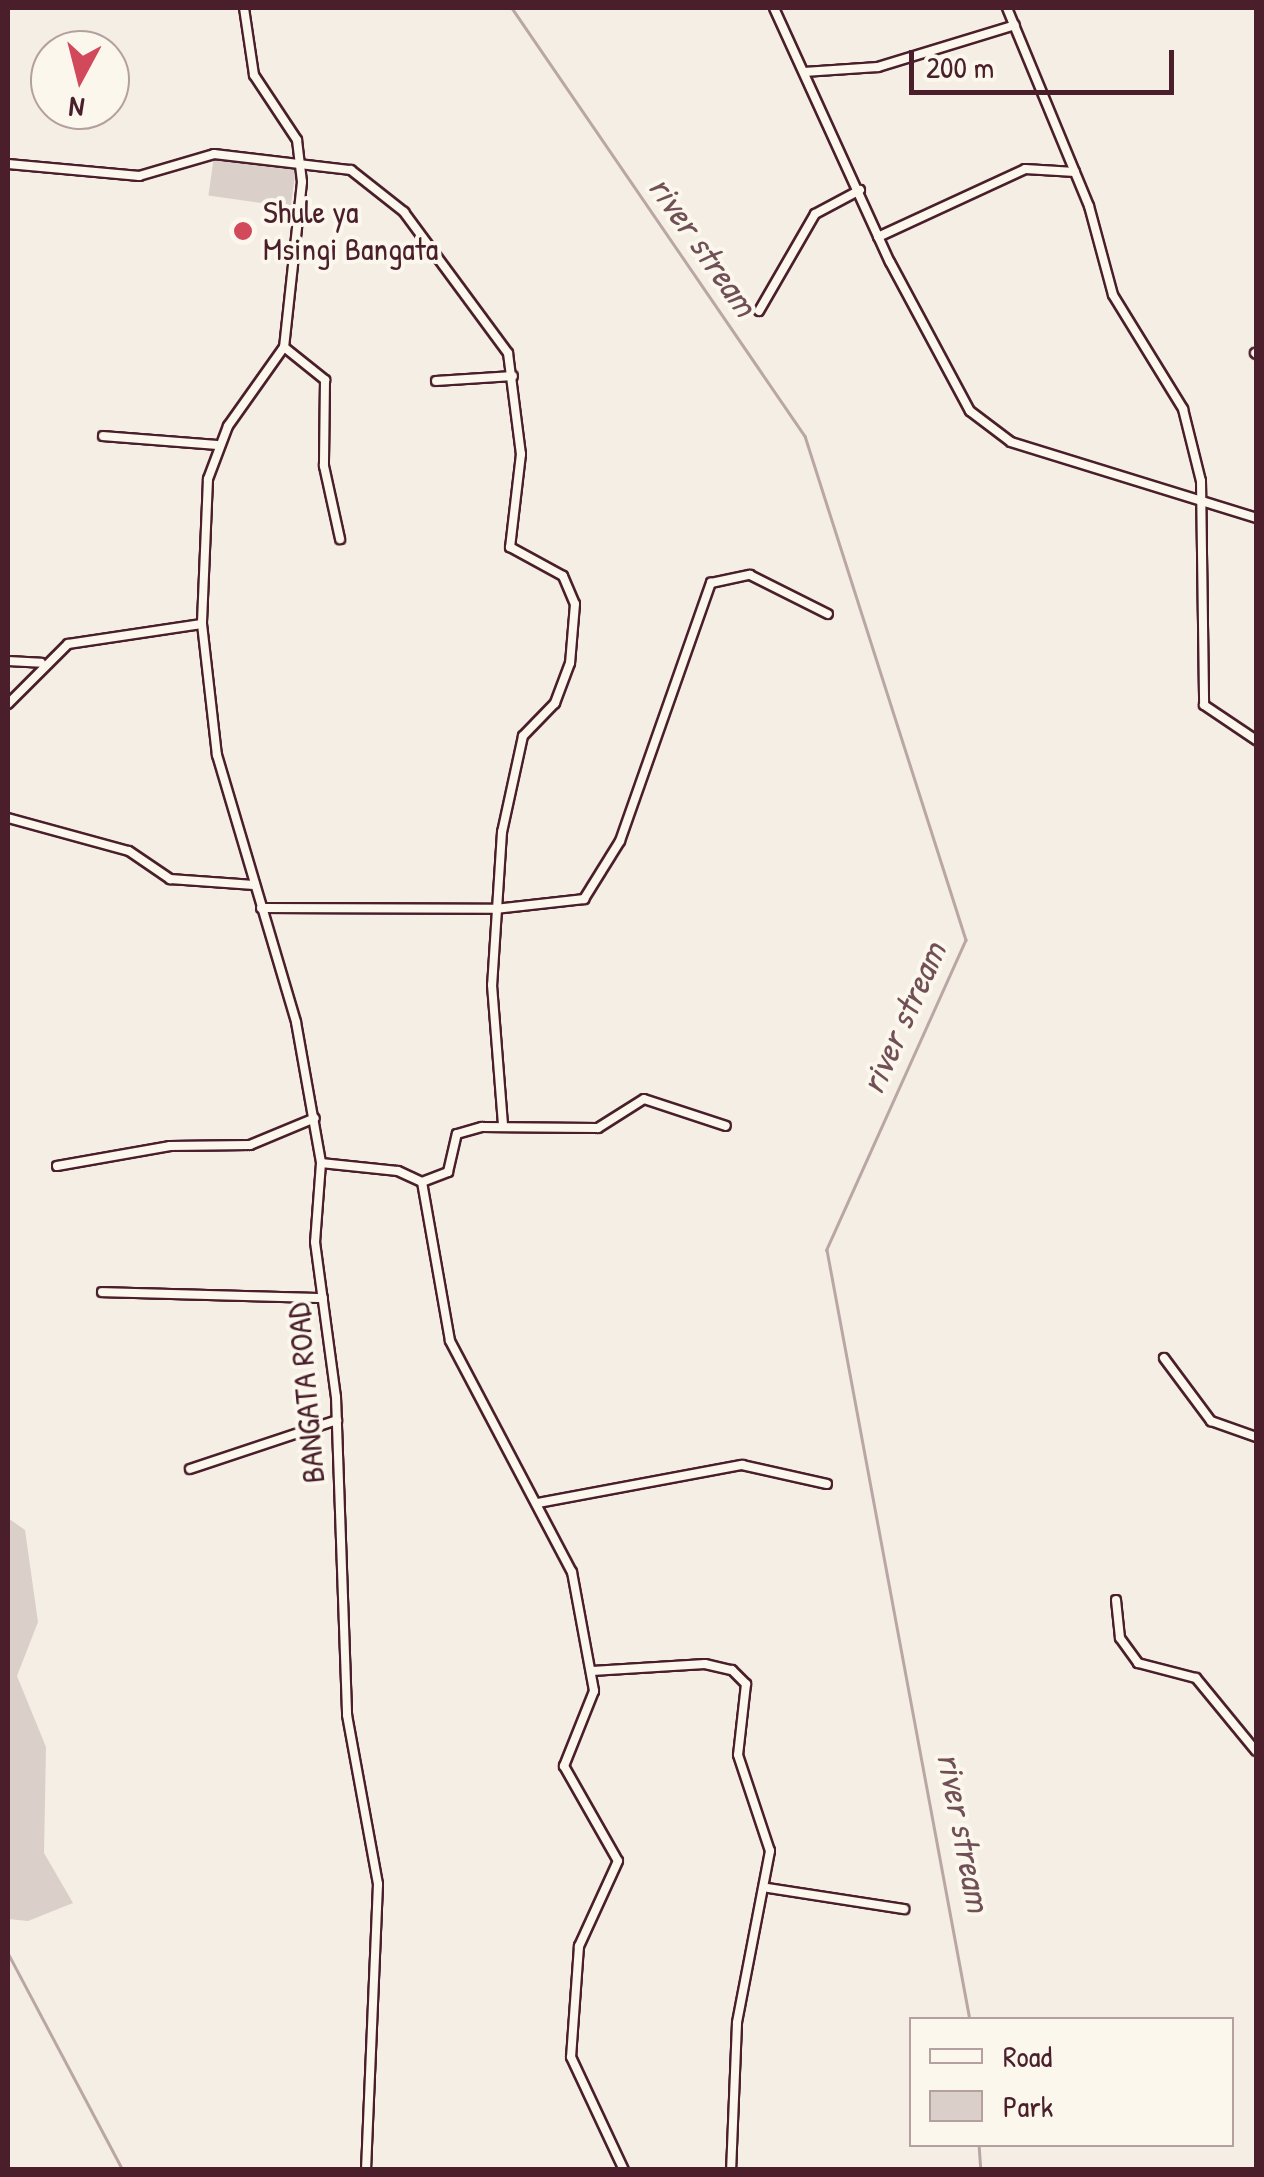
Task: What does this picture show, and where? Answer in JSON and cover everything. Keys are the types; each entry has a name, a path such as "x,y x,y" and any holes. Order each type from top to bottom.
{"street":[{"path":"244,8 254,75 303,159"},
{"path":"774,8 860,190 878,237 989,430 1197,506 1256,518"},
{"path":"1007,8 1074,172 1113,296 1180,402 1200,477 1197,506 1203,701 1256,740"},
{"path":"804,72 878,67 1015,26"},
{"path":"8,164 139,176 198,155 303,159 351,170 404,212 502,342 513,376 522,480 511,550 563,576 575,604 562,688 523,736 514,764 495,910 503,1126"},
{"name":"BANGATA ROAD","path":"303,159 284,347 218,445 206,494 202,624 212,733 316,1118 321,1163 323,1298 337,1420 348,1734 378,1884 366,2170"},
{"path":"878,237 1026,169 1074,172"},
{"path":"759,311 816,214 860,190"},
{"path":"284,347 324,380 324,466 340,539"},
{"path":"436,380 513,376"},
{"path":"103,436 218,445"},
{"path":"262,908 495,910 574,903 604,878 717,576 750,574 828,614"},
{"path":"8,704 41,663 103,632 202,624"},
{"path":"8,661 41,663"},
{"path":"8,818 129,851 170,879 254,885"},
{"path":"321,1163 398,1170 422,1182 448,1172 457,1134 503,1126 598,1128 644,1099 726,1126"},
{"path":"57,1166 170,1146 250,1145 316,1118"},
{"path":"422,1182 446,1330 572,1572 592,1671 591,1709 564,1766 618,1861 580,1946 571,2057 624,2170"},
{"path":"102,1292 323,1298"},
{"path":"1164,1358 1211,1421 1256,1437"},
{"path":"190,1469 337,1420"},
{"path":"538,1503 742,1465 827,1484"},
{"path":"1116,1600 1120,1638 1138,1663 1196,1678 1256,1751"},
{"path":"592,1671 705,1664 742,1678 738,1755 766,1823 768,1888 737,2024 731,2170"},
{"path":"768,1888 904,1909"}],"green space":[{"path":"214,156 296,168 291,207 208,196"},
{"path":"8,1518 25,1530 38,1622 17,1676 46,1747 44,1853 73,1903 28,1921 8,1919"}],"waterway":[{"name":"river stream","path":"512,8 805,436 966,940 827,1250 969,2017"},
{"path":"8,1953 123,2170"},
{"name":"river stream","path":"979,2147 981,2170"}],"place":[{"name":"Shule ya Msingi Bangata","path":"243,231"}]}
